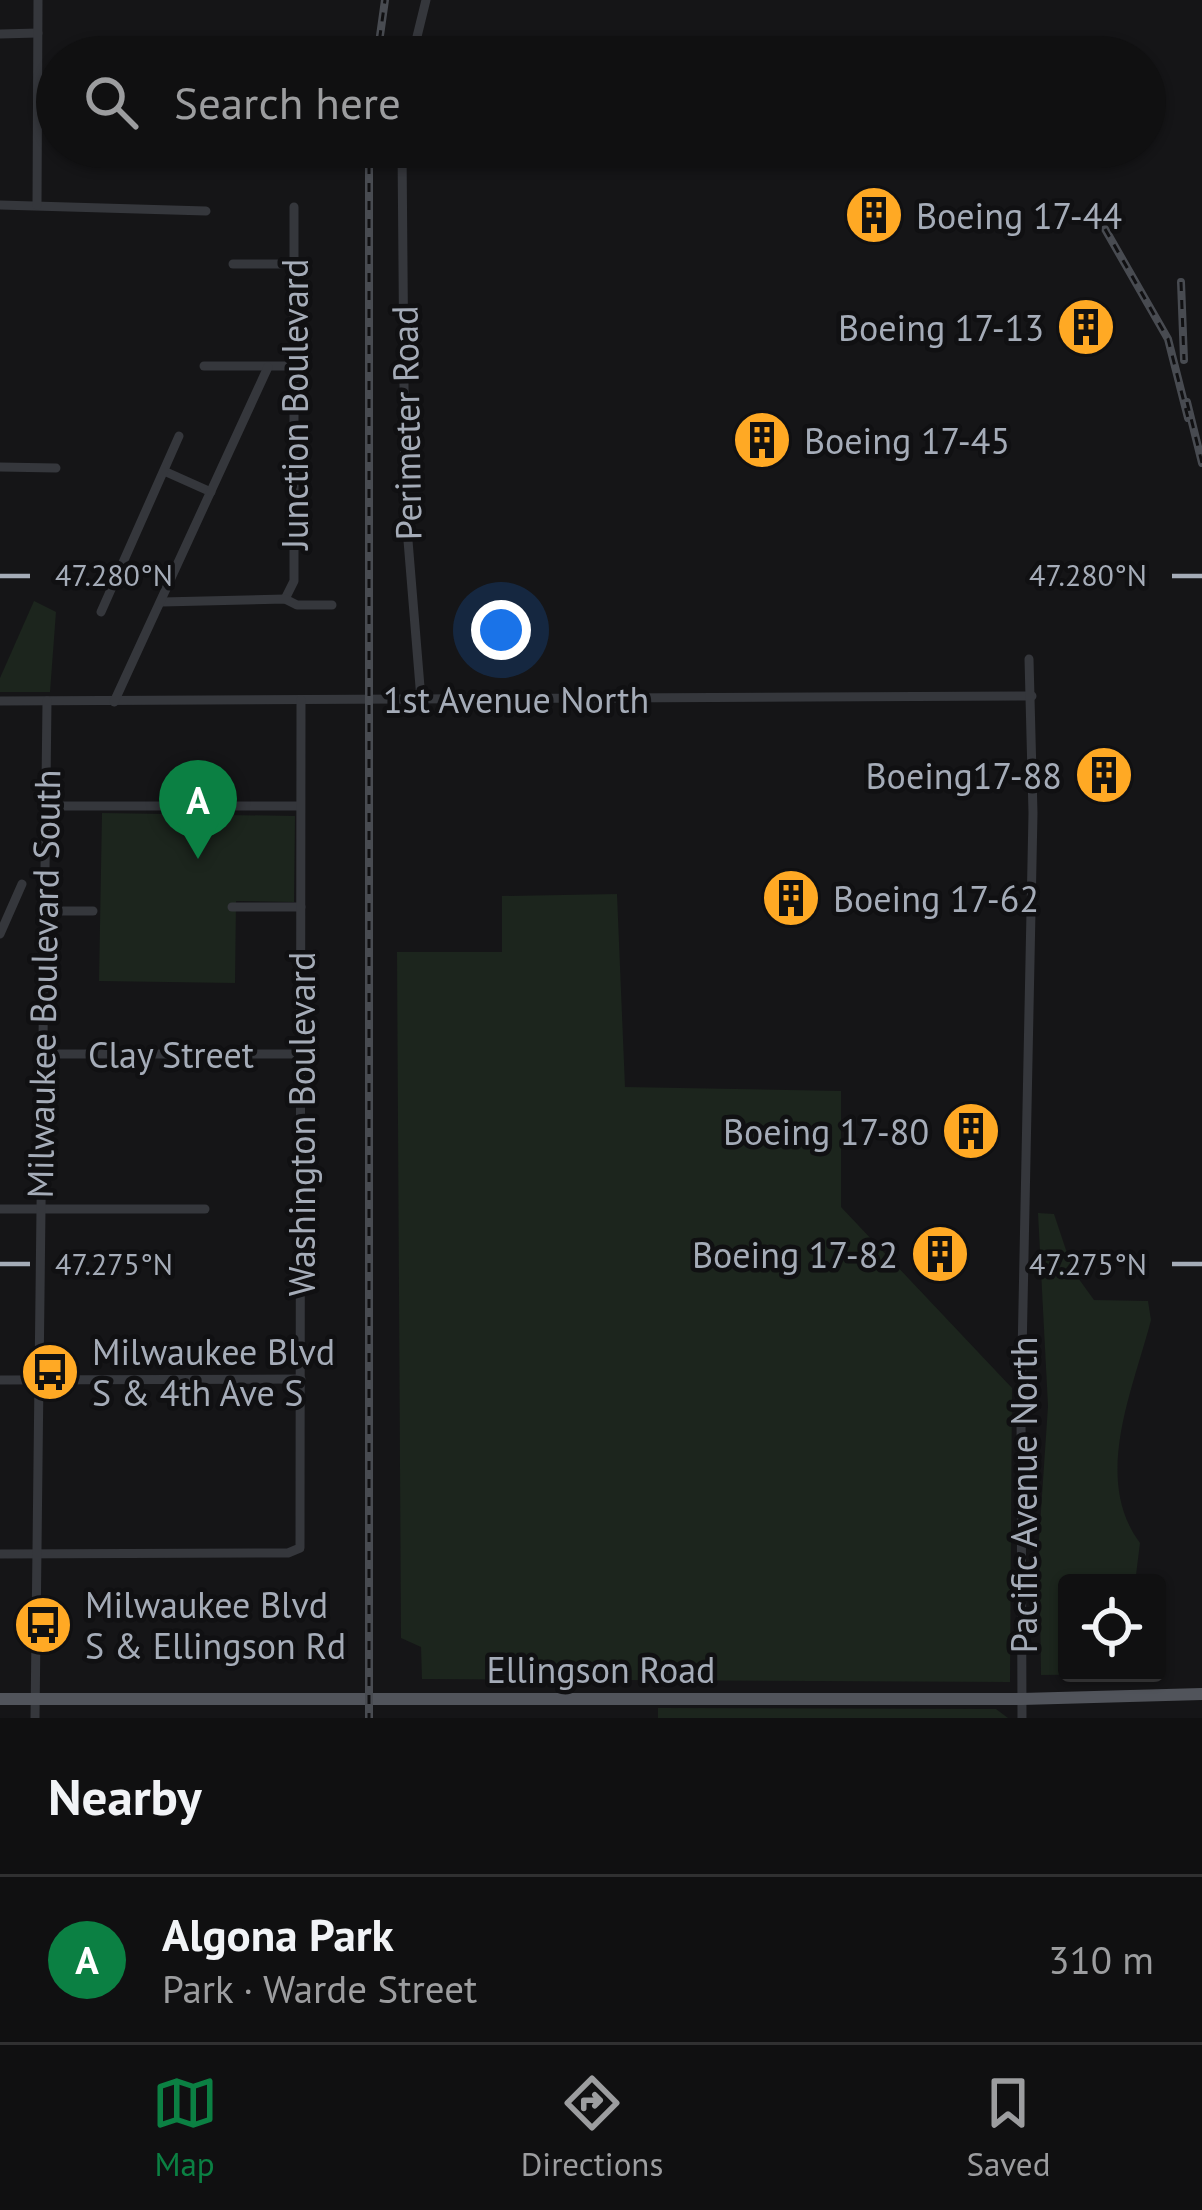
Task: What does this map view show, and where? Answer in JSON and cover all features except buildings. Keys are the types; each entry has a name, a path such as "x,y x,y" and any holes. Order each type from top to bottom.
{"main road":[{"name":"Ellingson Road","path":"0,1699 1022,1700 1202,1694"}],"street":[{"path":"38,0 38,36"},
{"path":"417,36 426,0"},
{"path":"0,34 38,33"},
{"path":"37,168 37,205"},
{"name":"Perimeter Road","path":"402,168 405,504 421,699"},
{"path":"0,205 206,211"},
{"name":"Junction Boulevard","path":"285,599 294,581 294,206"},
{"path":"233,264 293,265"},
{"path":"204,366 293,366"},
{"path":"114,702 268,367"},
{"path":"101,612 179,436"},
{"path":"0,467 56,468"},
{"path":"164,471 212,492"},
{"path":"162,602 285,599 297,605 332,605"},
{"name":"Pacific Avenue North","path":"1022,1718 1029,659"},
{"name":"1st Avenue North","path":"0,701 1032,696"},
{"name":"Washington Boulevard","path":"38,1554 288,1553 300,1548 301,700"},
{"name":"Milwaukee Boulevard South","path":"35,1718 47,701"},
{"path":"44,806 300,806"},
{"path":"0,934 22,884"},
{"path":"14,902 93,911"},
{"path":"232,907 301,907"},
{"name":"Clay Street","path":"42,1054 301,1054"},
{"path":"0,1209 205,1209"},
{"path":"0,1380 301,1379"},
{"path":"0,1554 38,1554"}],"shaded area":[{"path":"34,601 56,612 50,692 0,692 0,678"},
{"path":"102,813 295,816 294,902 236,901 235,983 99,981"},
{"path":"617,894 625,1087 841,1091 841,1207 1012,1388 1010,1682 422,1679 421,1647 401,1638 397,952 502,952 502,896"},
{"path":"1038,1213 1054,1214 1073,1271 1094,1300 1148,1301 1151,1320 1127,1404 1118,1463 1126,1518 1140,1543 1136,1574 1058,1574 1058,1675 1041,1675 1039,1540 1048,1406"},
{"path":"658,1708 996,1709 1008,1718 658,1718"}],"railway":[{"path":"380,36 385,0"},
{"path":"369,168 369,1718"},
{"path":"1105,229 1168,339 1188,418"},
{"path":"1181,282 1184,360"},
{"path":"1187,402 1202,463"}],"place":[{"name":"Boeing 17-44","path":"874,215"},
{"name":"Boeing 17-13","path":"1086,327"},
{"name":"Boeing 17-45","path":"762,440"},
{"name":"Boeing17-88","path":"1104,775"},
{"name":"Algona Park","path":"198,859"},
{"name":"Boeing 17-62","path":"791,898"},
{"name":"Boeing 17-80","path":"971,1131"},
{"name":"Boeing 17-82","path":"940,1254"},
{"name":"Milwaukee Blvd S & 4th Ave S","path":"50,1372"},
{"name":"Milwaukee Blvd S & Ellingson Rd","path":"43,1625"}]}
